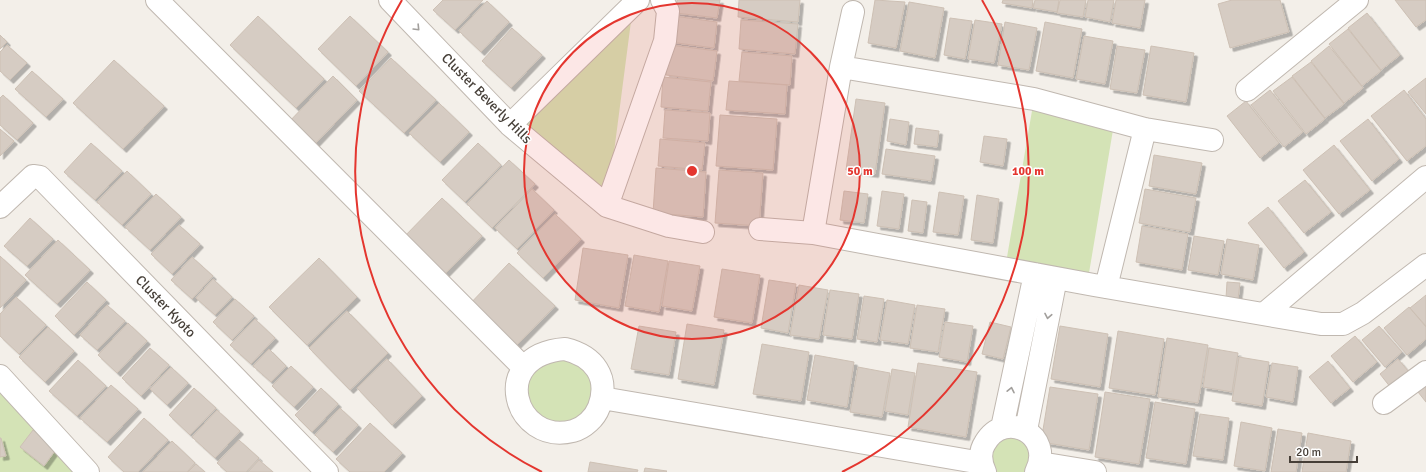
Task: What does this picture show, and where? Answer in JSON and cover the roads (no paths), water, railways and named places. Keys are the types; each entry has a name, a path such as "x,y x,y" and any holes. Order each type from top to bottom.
{"street":[{"path":"157,0 523,367"},
{"name":"Cluster Beverly Hills","path":"390,0 510,125 607,206"},
{"path":"510,125 638,0"},
{"path":"662,0 668,11 665,41 607,206 669,226 703,232"},
{"path":"1247,90 1336,7 1357,0"},
{"path":"813,234 841,67 853,12"},
{"path":"841,67 1034,99 1146,129 1212,140"},
{"path":"1106,287 1146,129"},
{"name":"Cluster Kyoto","path":"0,207 33,176 40,177 327,472"},
{"path":"1264,314 1426,177"},
{"path":"760,229 813,234 1321,324 1343,324 1363,313 1426,265"},
{"path":"1002,428 1046,276"},
{"path":"1026,430 1046,276"},
{"path":"564,349 578,352 590,360 598,371 602,384 602,398 598,411 589,422 577,430 564,433 550,432 536,426 526,417 520,404 515,386 523,367 538,355 551,350 564,349"},
{"path":"1384,403 1426,372"},
{"path":"0,376 88,472"},
{"path":"602,398 984,468 983,445 994,432 1010,426 1026,430 1039,444 1038,468 1095,472"}]}
